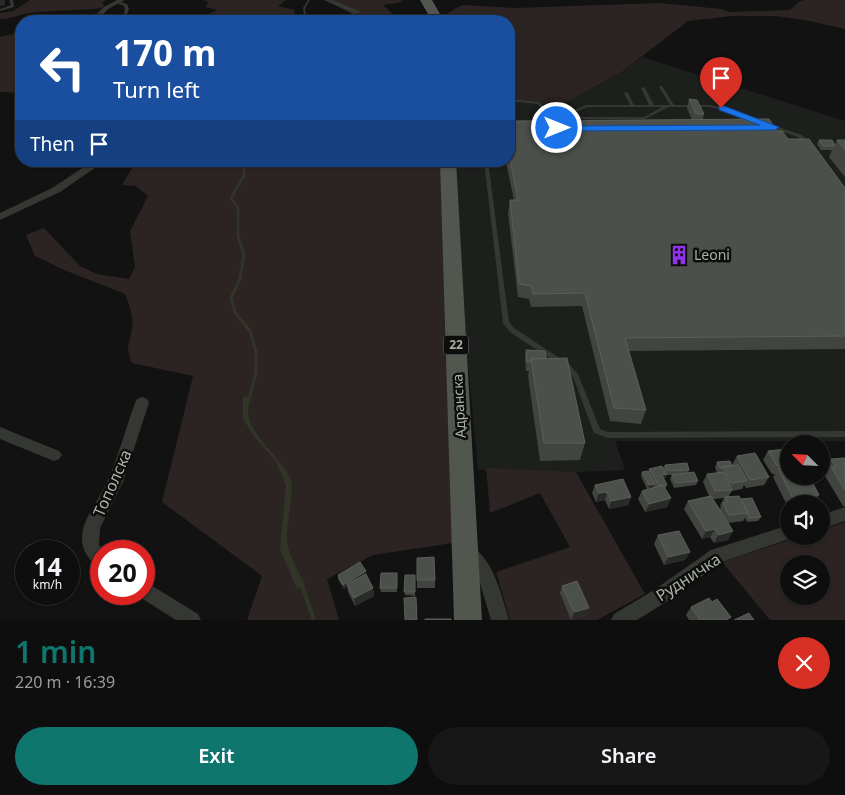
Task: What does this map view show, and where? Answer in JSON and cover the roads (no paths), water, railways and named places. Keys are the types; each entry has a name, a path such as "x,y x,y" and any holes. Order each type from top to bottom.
{"main road":[{"path":"426,0 435,15"},
{"name":"Адранска","path":"448,167 468,620"}],"street":[{"path":"327,0 358,12"},
{"path":"98,15 106,8 120,1"},
{"path":"0,217 56,190 91,167"},
{"name":"Тополска","path":"90,540 92,527 114,486 123,463 142,403"},
{"path":"0,433 54,455"},
{"path":"830,519 845,514"},
{"name":"Рудничка","path":"620,620 660,596 717,556 780,535"},
{"path":"466,550 486,576 500,620"},
{"path":"155,596 192,620"}],"lane":[{"path":"0,10 13,6 11,0"},
{"path":"120,1 126,5 125,15"},
{"path":"661,87 670,106"},
{"path":"643,88 652,106"},
{"path":"626,93 633,106"},
{"path":"515,101 538,103 551,116 561,118 645,118 670,106"},
{"path":"561,118 586,106 721,108 800,136 814,152"},
{"path":"766,128 775,127"},
{"path":"487,167 506,323 512,330 568,367 576,376 598,431 608,435 845,434"}],"waterway":[{"path":"306,15 304,8 309,0"},
{"path":"238,236 238,208 231,198 244,176 244,167"},
{"path":"238,236 244,255 240,279 231,298 235,312 250,331 256,352 256,373 249,399"},
{"path":"301,583 314,620"}],"place":[{"name":"Leoni","path":"679,255"}]}
